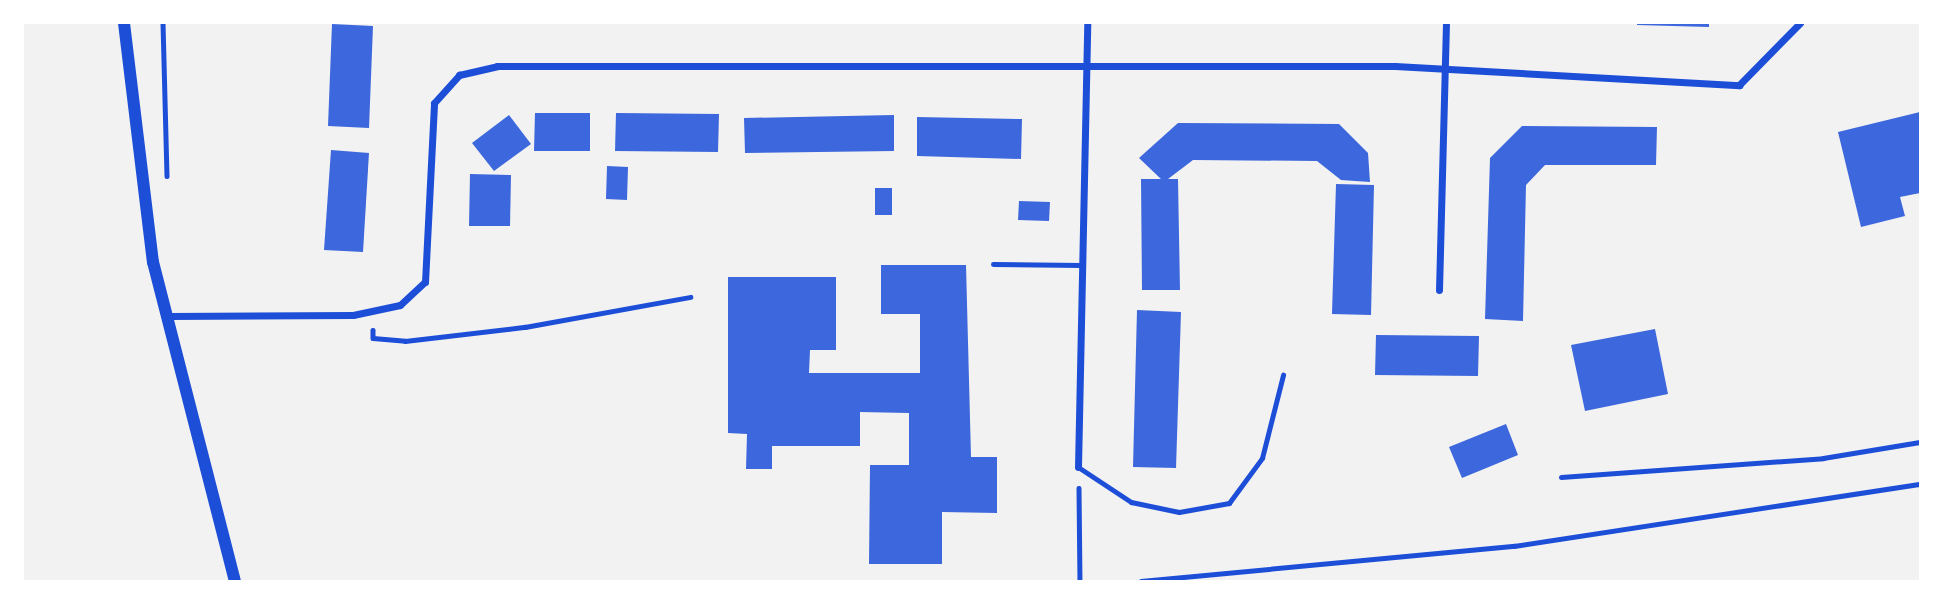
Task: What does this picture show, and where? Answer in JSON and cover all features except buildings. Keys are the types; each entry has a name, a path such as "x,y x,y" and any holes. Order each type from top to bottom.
{"street":[{"path":"124,23 153,261 235,581"},
{"path":"1078,467 1084,66 1087,23"},
{"path":"1439,290 1446,23"},
{"path":"169,316 372,311 400,306 425,282 434,103 458,75 497,66 1445,69 1739,85 1800,23"}],"lane":[{"path":"993,264 1081,265"},
{"path":"1078,467 1131,502 1179,512 1229,503 1262,458 1283,375"},
{"path":"1561,477 1823,458 1920,442"}],"path":[{"path":"163,23 167,187"},
{"path":"372,311 373,338 405,341 525,327 690,297"},
{"path":"1078,467 1080,581"},
{"path":"1141,581 1514,546 1920,484"}]}
